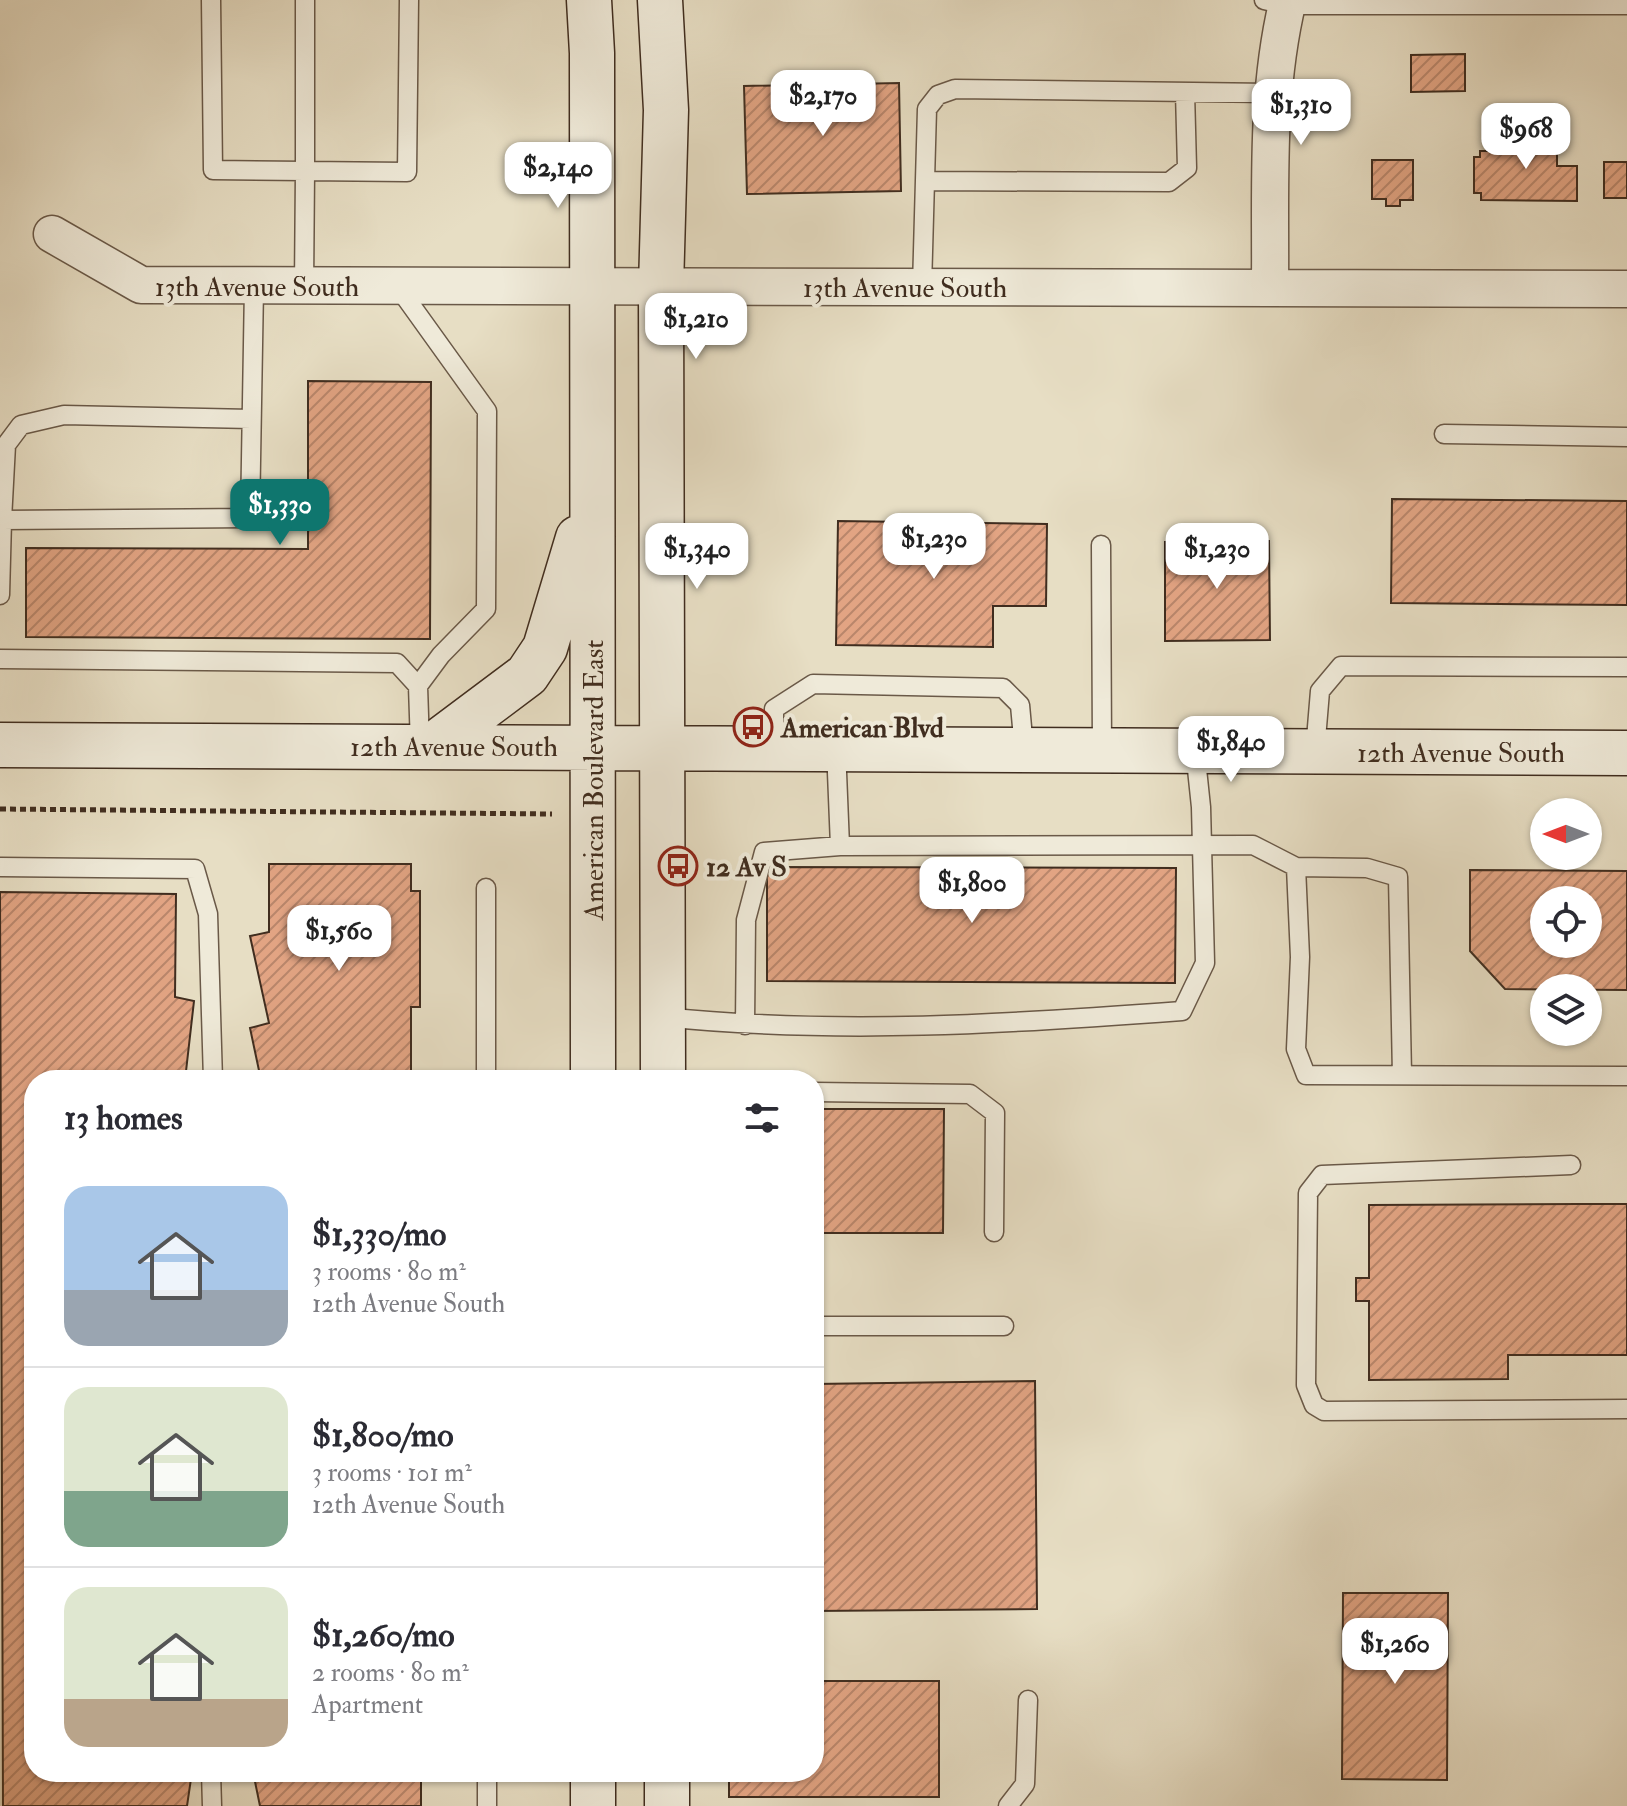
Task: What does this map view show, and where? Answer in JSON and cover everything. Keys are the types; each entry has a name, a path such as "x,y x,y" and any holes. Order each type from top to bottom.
{"main road":[{"name":"American Boulevard East","path":"589,0 592,53 593,1070"},
{"path":"660,0 666,110 661,287 663,1070"},
{"path":"426,746 527,675 545,648 593,483"},
{"name":"12th Avenue South","path":"0,745 1627,753"},
{"path":"593,1782 593,1806"},
{"path":"667,1782 667,1806"}],"street":[{"path":"1270,288 1271,93 1280,2"},
{"name":"13th Avenue South","path":"52,234 141,285 1627,289"}],"lane":[{"path":"211,0 213,170 407,172 409,0"},
{"path":"304,287 305,0"},
{"path":"1280,2 1594,2 1627,5"},
{"path":"922,287 927,109 938,95 955,89 1271,93"},
{"path":"925,181 1169,182 1187,168 1185,92"},
{"path":"2,520 250,518 254,287"},
{"path":"398,287 487,411 486,609 441,655 418,686"},
{"path":"0,595 6,445 21,425 64,415 251,419"},
{"path":"1444,434 1627,437"},
{"path":"1101,545 1102,750"},
{"path":"0,659 397,663 418,686 426,746"},
{"path":"1315,751 1320,691 1341,666 1627,667"},
{"path":"774,748 774,709 813,684 1003,688 1020,705 1024,749"},
{"path":"836,748 840,846"},
{"path":"663,1017 745,1025 983,1026 1182,1011 1205,963 1202,846 1195,750"},
{"path":"745,1025 746,920 764,852 840,846 1253,845 1296,867 1367,868 1398,877 1402,1075"},
{"path":"0,867 195,869 208,914 213,1070"},
{"path":"1296,867 1300,957 1296,1049 1306,1075 1627,1076"},
{"path":"486,888 486,1070"},
{"path":"824,1092 970,1094 995,1113 994,1232"},
{"path":"1571,1165 1322,1175 1308,1193 1306,1385 1314,1405 1324,1411 1627,1409"},
{"path":"824,1326 1004,1326"},
{"path":"1008,1806 1025,1784 1028,1700"},
{"path":"211,1782 212,1806"},
{"path":"487,1782 487,1806"}],"path":[{"path":"0,809 552,814"}],"building":[{"path":"1465,54 1465,91 1411,92 1411,55"},
{"path":"899,83 901,191 747,194 744,86"},
{"path":"1513,130 1557,130 1557,166 1577,166 1577,201 1481,200 1481,193 1474,193 1474,157 1480,157 1480,151 1513,151"},
{"path":"1372,160 1413,160 1413,200 1400,200 1400,206 1386,206 1386,199 1372,199"},
{"path":"1604,162 1627,162 1627,198 1604,198"},
{"path":"308,381 431,382 430,639 26,637 26,548 308,549"},
{"path":"1392,499 1627,501 1627,605 1391,603"},
{"path":"838,521 1047,524 1046,606 993,606 993,647 836,645"},
{"path":"1269,541 1270,640 1165,641 1165,542"},
{"path":"269,864 411,864 411,891 420,891 420,1007 411,1007 411,1070 259,1070 250,1028 269,1023 250,936 269,932"},
{"path":"767,867 1176,868 1175,983 767,981"},
{"path":"1470,870 1627,871 1627,990 1602,990 1602,974 1530,974 1530,989 1505,989 1470,951"},
{"path":"0,892 176,894 175,997 194,1001 186,1070 24,1070 24,1782 191,1782 187,1806 3,1806"},
{"path":"824,1109 944,1109 943,1233 824,1233"},
{"path":"1627,1204 1627,1355 1508,1355 1508,1379 1369,1380 1369,1301 1356,1301 1356,1278 1369,1278 1369,1205"},
{"path":"1035,1381 1037,1609 824,1611 824,1384"},
{"path":"1343,1593 1448,1593 1447,1780 1342,1779"},
{"path":"824,1681 939,1681 939,1797 729,1797 729,1782 824,1782"},
{"path":"255,1782 421,1782 421,1806 260,1806"}],"place":[{"name":"American Blvd","path":"753,727"},
{"name":"12 Av S","path":"678,866"}]}
